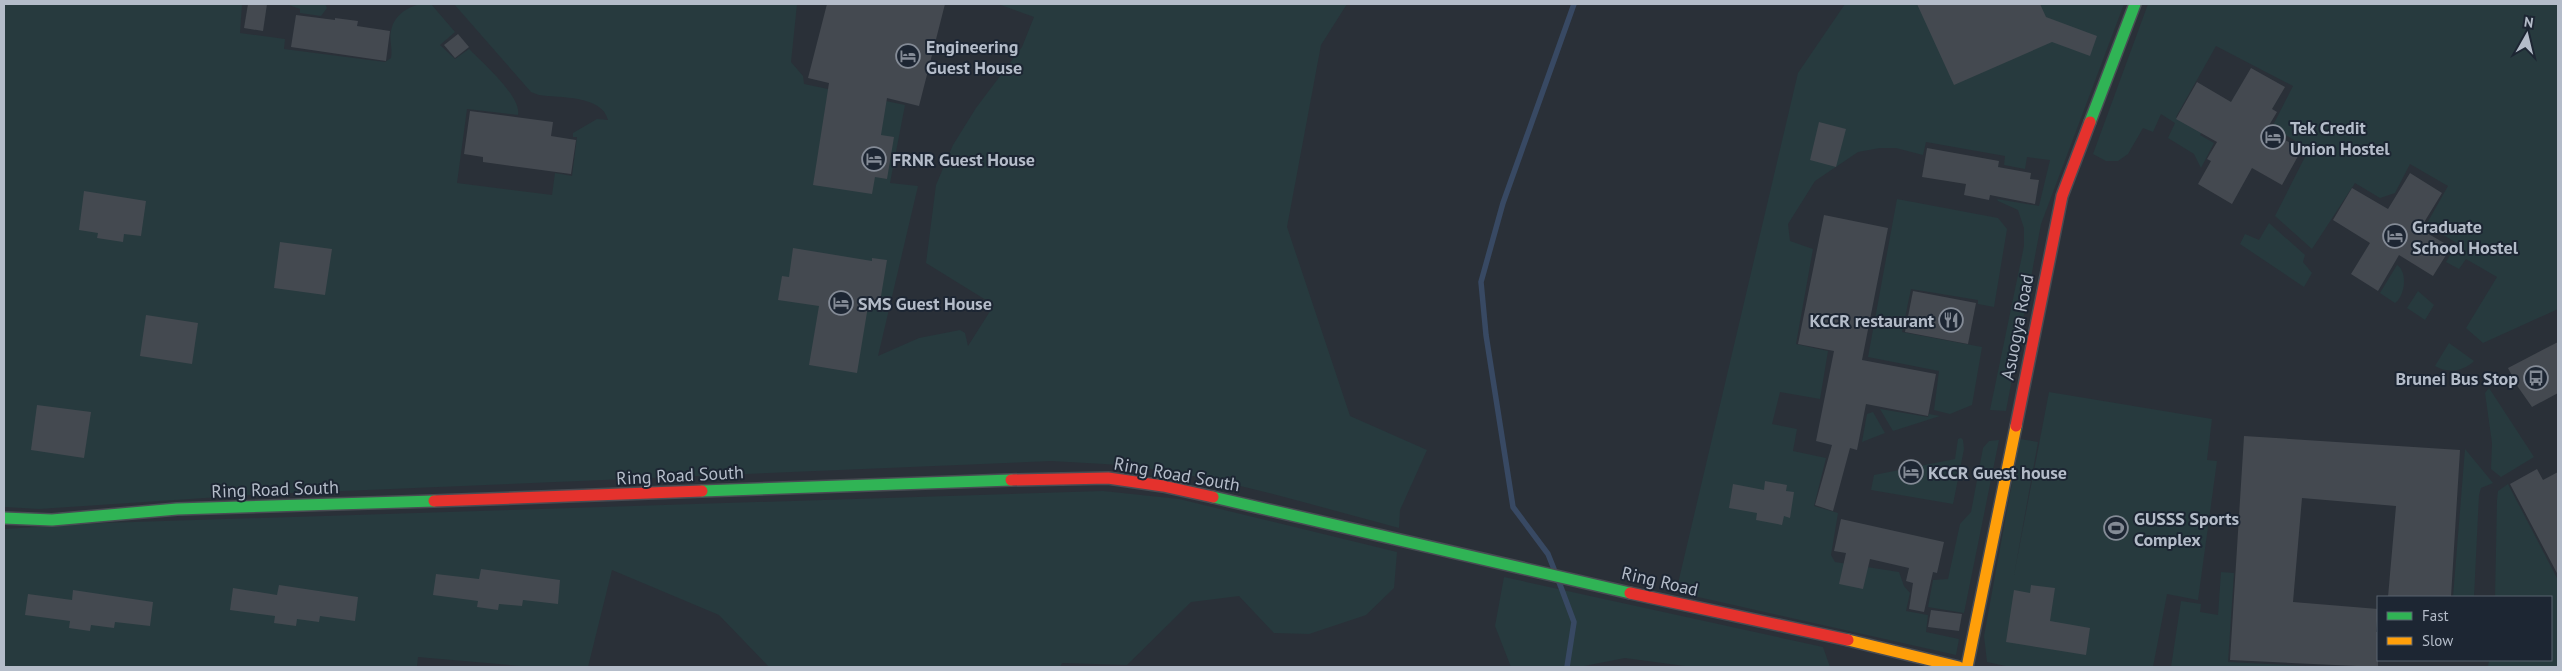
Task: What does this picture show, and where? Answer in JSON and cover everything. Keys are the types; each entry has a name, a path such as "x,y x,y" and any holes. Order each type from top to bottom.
{"street":[{"name":"Asuogya Road","path":"1967,667 2057,213 2135,4"},
{"name":"Ring Road South","path":"4,518 52,520 177,509 527,499 829,485 1108,478 1163,486 1352,527"},
{"name":"Ring Road","path":"1352,527 1673,603 1833,636 1959,667"}],"green space":[{"path":"4,4 242,4 240,33 285,39 284,49 385,62 391,58 390,39 394,21 413,6 431,4 455,32 440,45 455,59 469,49 500,80 514,99 518,108 518,115 467,109 457,183 552,195 555,173 572,176 577,137 573,137 573,133 597,119 608,120 604,112 598,106 579,99 539,95 531,92 454,4 797,4 791,62 803,76 804,84 905,105 890,183 918,186 878,356 919,338 960,330 965,333 968,346 994,305 926,263 936,185 953,145 976,108 1022,47 1034,17 998,4 1347,4 1321,45 1287,227 1350,416 1427,450 1400,510 1399,528 1279,496 1188,475 1131,466 1051,461 250,495 39,509 4,507"},
{"path":"286,4 325,4 327,8 321,16 300,13 300,9"},
{"path":"1845,4 2124,4 2041,224 2006,411 1990,410 2024,246 2024,228 2018,210 1997,199 2039,206 2050,160 2027,157 2025,169 2004,165 2005,156 1926,142 1923,155 1896,148 1880,148 1858,152 1815,181 1788,224 1790,241 1813,249 1796,344 1828,351 1820,399 1780,392 1772,424 1797,429 1793,451 1826,458 1814,506 1838,513 1831,555 1835,562 1899,572 1904,586 1910,593 1906,611 1928,615 1926,632 1959,639 1956,655 1676,592 1798,73"},
{"path":"2148,4 2558,4 2558,309 2483,343 2466,328 2497,277 2466,259 2459,269 2446,262 2457,243 2426,225 2448,186 2410,164 2395,193 2380,198 2355,183 2312,249 2275,216 2309,149 2272,127 2293,86 2216,46 2176,117 2202,131 2200,135 2214,143 2201,168 2194,154 2168,138 2175,123 2161,114 2153,132 2143,128 2128,154 2118,161 2106,161 2093,154"},
{"path":"1897,199 1998,218 2007,229 1994,307 1978,304 1978,300 1911,289 1902,332 1982,347 1972,405 1950,414 1934,410 1939,371 1868,357"},
{"path":"2269,223 2305,255 2303,262 2312,273 2304,287 2240,244 2245,234 2259,240"},
{"path":"2397,265 2403,273 2404,284 2401,295 2395,303 2380,293"},
{"path":"2418,291 2434,305 2425,320 2407,308"},
{"path":"2449,343 2474,361 2466,367 2450,371 2435,366"},
{"path":"2489,388 2534,457 2501,477 2491,469 2492,443 2485,393"},
{"name":"GUSSS Sports Complex","path":"2049,392 2212,419 2207,460 2217,461 2198,600 2167,594 2153,667 2010,667 1987,662 1984,636 2020,439 2038,442 2014,575"},
{"path":"1880,409 1928,417 1929,414 1940,416 1893,431"},
{"path":"1873,412 1885,433 1862,442 1867,414"},
{"path":"1961,438 1964,449 1953,504 1871,490 1874,475 1955,459 1958,439"},
{"path":"1999,440 1964,613 1928,607 1933,580 1948,579 1960,524 1971,512 1983,448 1989,441"},
{"path":"2465,449 2493,483 2481,488 2479,495 2474,596 2453,596"},
{"path":"2508,484 2558,580 2558,667 2488,667 2489,661 2552,661 2552,596 2495,596 2498,491"},
{"path":"1103,491 1179,499 1397,552 1394,588 1366,615 1309,634 1274,633 1239,596 1191,602 1127,665 1062,663 1060,667 769,667 719,615 612,570 588,667 532,667 418,657 417,667 4,667 4,529 103,523"},
{"path":"2221,572 2234,573 2228,662 2325,667 2171,667 2181,601 2201,604 2200,612 2218,615"},
{"path":"1504,577 1823,647 1830,667 1692,667 1625,658 1579,667 1511,667 1495,626"}],"building":[{"path":"248,4 267,4 263,31 244,28"},
{"path":"827,4 945,4 919,106 887,98 881,135 894,137 887,179 875,177 872,194 813,185 829,83 808,78"},
{"path":"1917,4 2040,4 2046,17 2097,36 2090,56 2052,42 1954,85"},
{"path":"296,15 358,21 357,26 390,31 386,61 291,47"},
{"path":"458,34 469,47 455,58 444,45"},
{"name":"Tek Credit Union Hostel","path":"2251,68 2285,87 2272,109 2277,112 2268,127 2283,135 2281,138 2302,149 2282,185 2252,168 2232,204 2198,184 2211,161 2207,159 2217,142 2176,119 2197,82 2231,102"},
{"path":"470,111 553,122 551,136 576,140 571,174 483,162 483,157 464,154"},
{"path":"1819,122 1846,129 1836,167 1810,160"},
{"path":"1927,148 1999,161 1998,167 2031,173 2030,179 2039,180 2035,204 1990,195 1989,200 1964,195 1966,184 1922,177"},
{"name":"Graduate School Hostel","path":"2410,173 2442,193 2420,229 2451,247 2433,276 2399,255 2378,291 2351,274 2370,243 2333,220 2352,188 2388,209"},
{"path":"84,191 146,201 141,236 124,234 123,242 97,238 98,233 79,230"},
{"path":"1824,215 1888,228 1862,360 1936,374 1928,416 1866,404 1857,450 1850,448 1833,511 1815,505 1832,445 1816,441 1834,351 1798,344"},
{"path":"280,242 332,249 325,295 274,288"},
{"path":"793,248 872,261 872,258 887,260 880,302 869,300 857,373 809,365 819,306 778,300 782,276 789,277"},
{"path":"1913,291 1976,303 1968,344 1905,332"},
{"path":"146,315 198,323 192,364 140,356"},
{"name":"Brunei Bus Stop","path":"2558,342 2558,393 2532,407 2508,368"},
{"path":"37,405 91,412 84,458 31,450"},
{"path":"2244,436 2460,450 2451,596 2388,596 2396,506 2302,498 2293,602 2377,609 2378,667 2230,660"},
{"path":"2537,469 2543,480 2558,472 2558,575 2510,484"},
{"path":"1765,481 1787,485 1786,491 1794,492 1790,518 1784,516 1782,525 1756,520 1757,513 1729,508 1733,484 1764,490"},
{"path":"1841,519 1944,542 1937,573 1933,572 1924,612 1909,609 1913,583 1906,581 1909,568 1870,559 1863,589 1839,584 1846,553 1834,551"},
{"path":"481,569 560,580 558,604 523,600 522,606 499,604 498,610 477,607 478,601 433,595 436,574 479,579"},
{"path":"279,585 358,597 355,621 320,616 319,622 297,619 296,626 274,623 275,616 230,610 233,588 277,595"},
{"path":"2031,585 2055,588 2050,621 2090,628 2086,655 2006,642 2014,590 2030,593"},
{"path":"73,590 153,602 150,626 115,622 114,628 91,625 90,631 69,628 70,621 25,615 28,594 72,600"},
{"path":"1931,610 1962,614 1959,631 1928,627"}],"waterway":[{"path":"1554,569 1548,554 1513,507 1486,335 1481,282 1503,203 1574,4"},
{"path":"1559,582 1574,622 1567,667"}],"traffic: fast":[{"path":"2090,122 2135,4"},
{"path":"702,491 1011,480"},
{"path":"1213,497 1630,593"},
{"path":"4,518 52,520 177,509 434,501"}],"traffic: slow":[{"path":"1967,667 2016,426"},
{"path":"1848,640 1959,667"}],"traffic: jam":[{"path":"2016,426 2062,196 2090,122"},
{"path":"1011,480 1108,478 1163,486 1213,497"},
{"path":"434,501 702,491"},
{"path":"1630,593 1848,640"}],"place":[{"name":"Engineering Guest House","path":"908,56"},
{"name":"Tek Credit Union Hostel","path":"2273,137"},
{"name":"FRNR Guest House","path":"874,159"},
{"name":"Graduate School Hostel","path":"2395,236"},
{"name":"SMS Guest House","path":"841,303"},
{"name":"KCCR restaurant","path":"1951,320"},
{"name":"Brunei Bus Stop","path":"2536,378"},
{"name":"KCCR Guest house","path":"1911,472"},
{"name":"GUSSS Sports Complex","path":"2116,528"}]}
